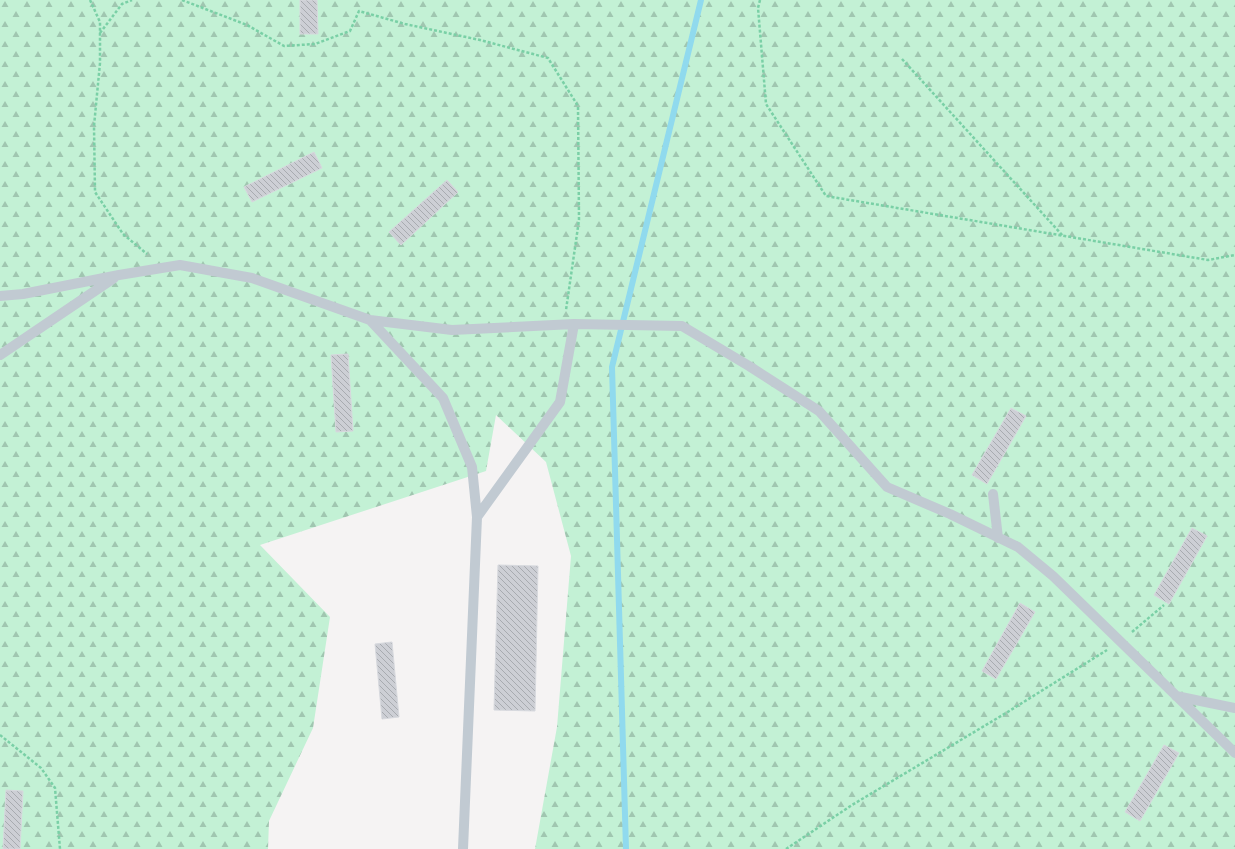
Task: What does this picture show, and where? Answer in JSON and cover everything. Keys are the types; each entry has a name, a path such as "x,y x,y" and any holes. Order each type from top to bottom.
{"lane":[{"path":"0,296 23,294 119,275 180,265 252,278 370,320 452,330 569,324 682,326 819,411 888,487 950,514 1018,547 1053,576 1235,753"},
{"path":"0,355 119,275"},
{"path":"370,320 443,398 472,467 477,517 464,849"},
{"path":"477,517 560,402 569,324"},
{"path":"993,494 998,538"},
{"path":"1176,696 1235,708"}],"path":[{"path":"90,0 100,22 100,63 94,126 95,192 123,234 163,268"},
{"path":"100,34 122,4 132,0"},
{"path":"182,0 247,25 284,46 315,44 350,31 359,11 405,24 480,40 548,58 578,106 579,220 569,324"},
{"path":"760,0 758,8 766,104 826,196 1208,260 1235,255"},
{"path":"902,59 1064,236"},
{"path":"786,849 852,805 1006,713 1120,642 1164,605"},
{"path":"0,735 41,768 55,788 60,849"}],"green space":[{"path":"0,0 1235,0 1235,849 535,849 557,727 571,556 546,462 496,415 486,471 260,545 330,617 313,728 269,821 268,849 0,849"}],"building":[{"path":"300,0 317,0 318,34 300,34"},
{"path":"314,152 322,168 252,202 244,187"},
{"path":"447,180 458,192 401,245 389,232"},
{"path":"348,354 353,431 336,432 331,355"},
{"path":"1011,408 1026,416 987,484 972,475"},
{"path":"1192,528 1207,536 1169,604 1154,595"},
{"path":"498,565 538,566 535,711 494,710"},
{"path":"1020,603 1035,612 996,679 982,671"},
{"path":"392,642 399,717 382,719 375,644"},
{"path":"1164,745 1179,753 1140,821 1125,812"},
{"path":"6,790 23,791 20,849 3,849"}],"waterway":[{"path":"626,849 612,367 701,0"}]}
